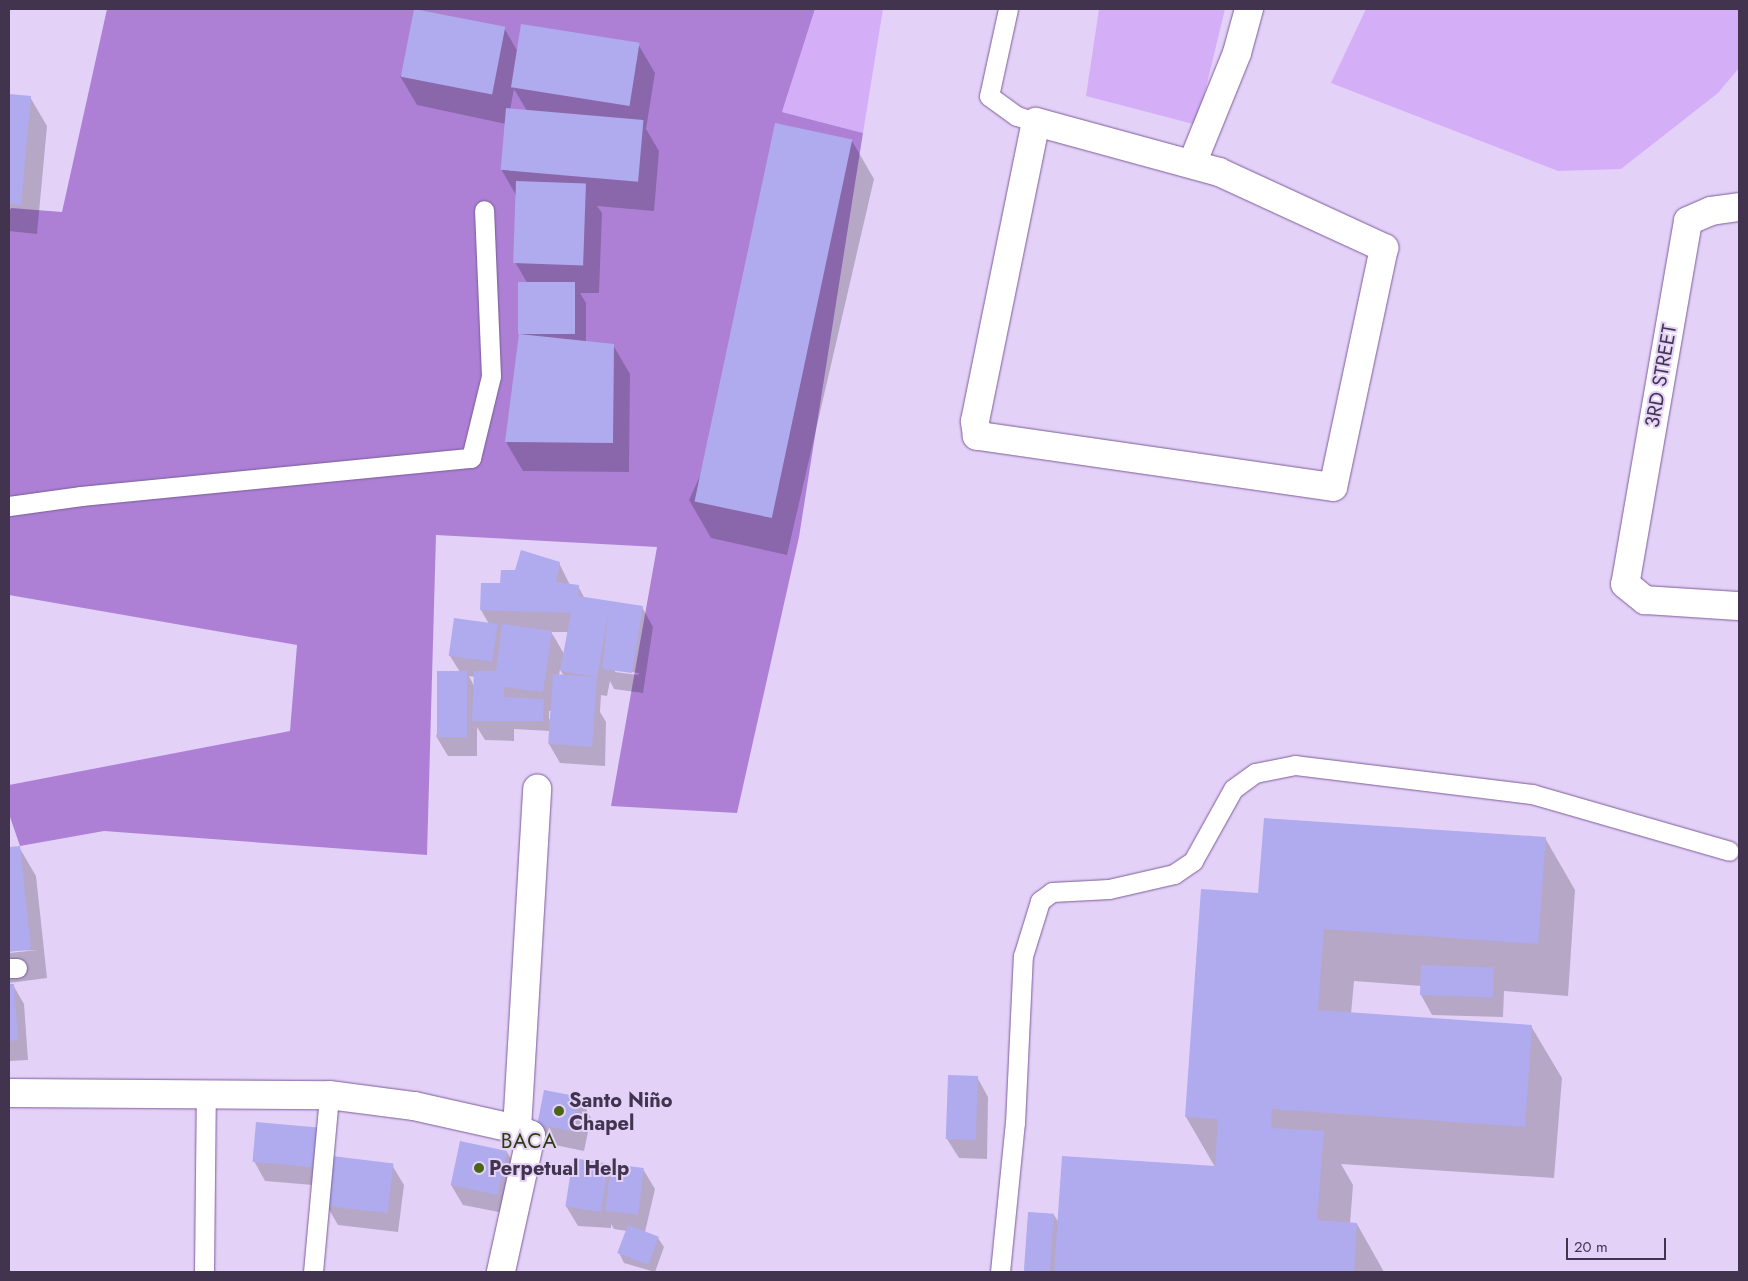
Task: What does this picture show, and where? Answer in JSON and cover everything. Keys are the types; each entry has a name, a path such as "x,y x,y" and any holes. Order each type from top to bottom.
{"street":[{"path":"1192,164 1237,53 1249,9"},
{"path":"1036,122 1218,172 1384,248 1333,487 977,436 975,421 1036,122"},
{"name":"3RD STREET","path":"1739,206 1711,211 1688,222 1625,584 1645,600 1739,606"},
{"path":"517,1129 537,789"},
{"path":"9,1093 329,1095 414,1106 517,1129 531,1135 501,1272"}],"lane":[{"path":"1008,9 989,96 1017,116 1036,122"},
{"path":"9,506 81,496 470,458 491,376 484,210"},
{"path":"1000,1272 1015,1123 1023,956 1040,902 1052,892 1109,889 1174,874 1193,861 1233,789 1255,773 1295,765 1532,794 1729,851"},
{"path":"204,1272 206,1093"},
{"path":"312,1272 329,1095"}],"shaded area":[{"path":"107,9 815,9 782,112 863,133 799,537 737,813 611,806 657,547 436,535 427,855 104,831 20,846 9,814 9,785 290,731 297,645 9,595 9,213 11,208 62,212"},
{"path":"815,9 883,9 863,133 782,112"},
{"path":"1099,9 1225,9 1197,125 1086,96"},
{"path":"1366,9 1739,9 1739,68 1718,93 1621,169 1558,171 1331,83"}],"building":[{"path":"414,9 505,27 492,94 401,77"},
{"path":"521,24 640,43 630,106 511,87"},
{"path":"9,94 31,96 21,205 9,204"},
{"path":"506,108 643,120 638,182 501,170"},
{"path":"775,123 852,139 772,518 695,502"},
{"path":"516,181 586,183 583,265 513,263"},
{"path":"518,282 575,282 575,334 518,334"},
{"path":"519,334 614,344 613,443 505,442"},
{"path":"521,550 560,562 556,582 579,585 578,596 643,606 632,673 602,669 609,610 597,677 560,671 571,613 480,610 481,583 500,583 501,570 515,570"},
{"path":"454,618 498,624 492,662 449,656"},
{"path":"502,624 552,631 543,692 504,687 504,697 544,699 543,721 472,721 474,671 496,671"},
{"path":"437,671 467,671 467,737 437,737"},
{"path":"553,674 597,677 592,747 548,744"},
{"path":"1264,818 1546,837 1538,944 1324,929 1318,1010 1532,1025 1525,1127 1272,1109 1271,1128 1324,1131 1317,1220 1357,1223 1354,1272 1054,1272 1062,1156 1215,1166 1218,1119 1185,1117 1201,889 1258,893"},
{"path":"20,846 31,949 9,952 9,847"},
{"path":"1421,965 1494,968 1493,998 1420,995"},
{"path":"9,984 14,984 18,1040 9,1041"},
{"path":"948,1075 978,1076 976,1140 946,1139"},
{"name":"Santo Niño Chapel","path":"544,1090 580,1097 574,1131 537,1124"},
{"path":"256,1122 318,1127 314,1167 253,1162"},
{"name":"Perpetual Help","path":"460,1141 507,1151 498,1195 451,1185"},
{"path":"332,1156 394,1164 387,1213 326,1206"},
{"path":"573,1158 609,1164 601,1212 565,1206"},
{"path":"611,1164 644,1168 638,1215 605,1211"},
{"path":"1028,1212 1054,1214 1050,1272 1024,1271"},
{"path":"628,1225 659,1237 648,1265 617,1253"}],"place":[{"name":"Santo Niño Chapel","path":"559,1111"},
{"name":"Perpetual Help","path":"479,1168"}],"district":[{"name":"BACA","path":"529,1141"}]}
